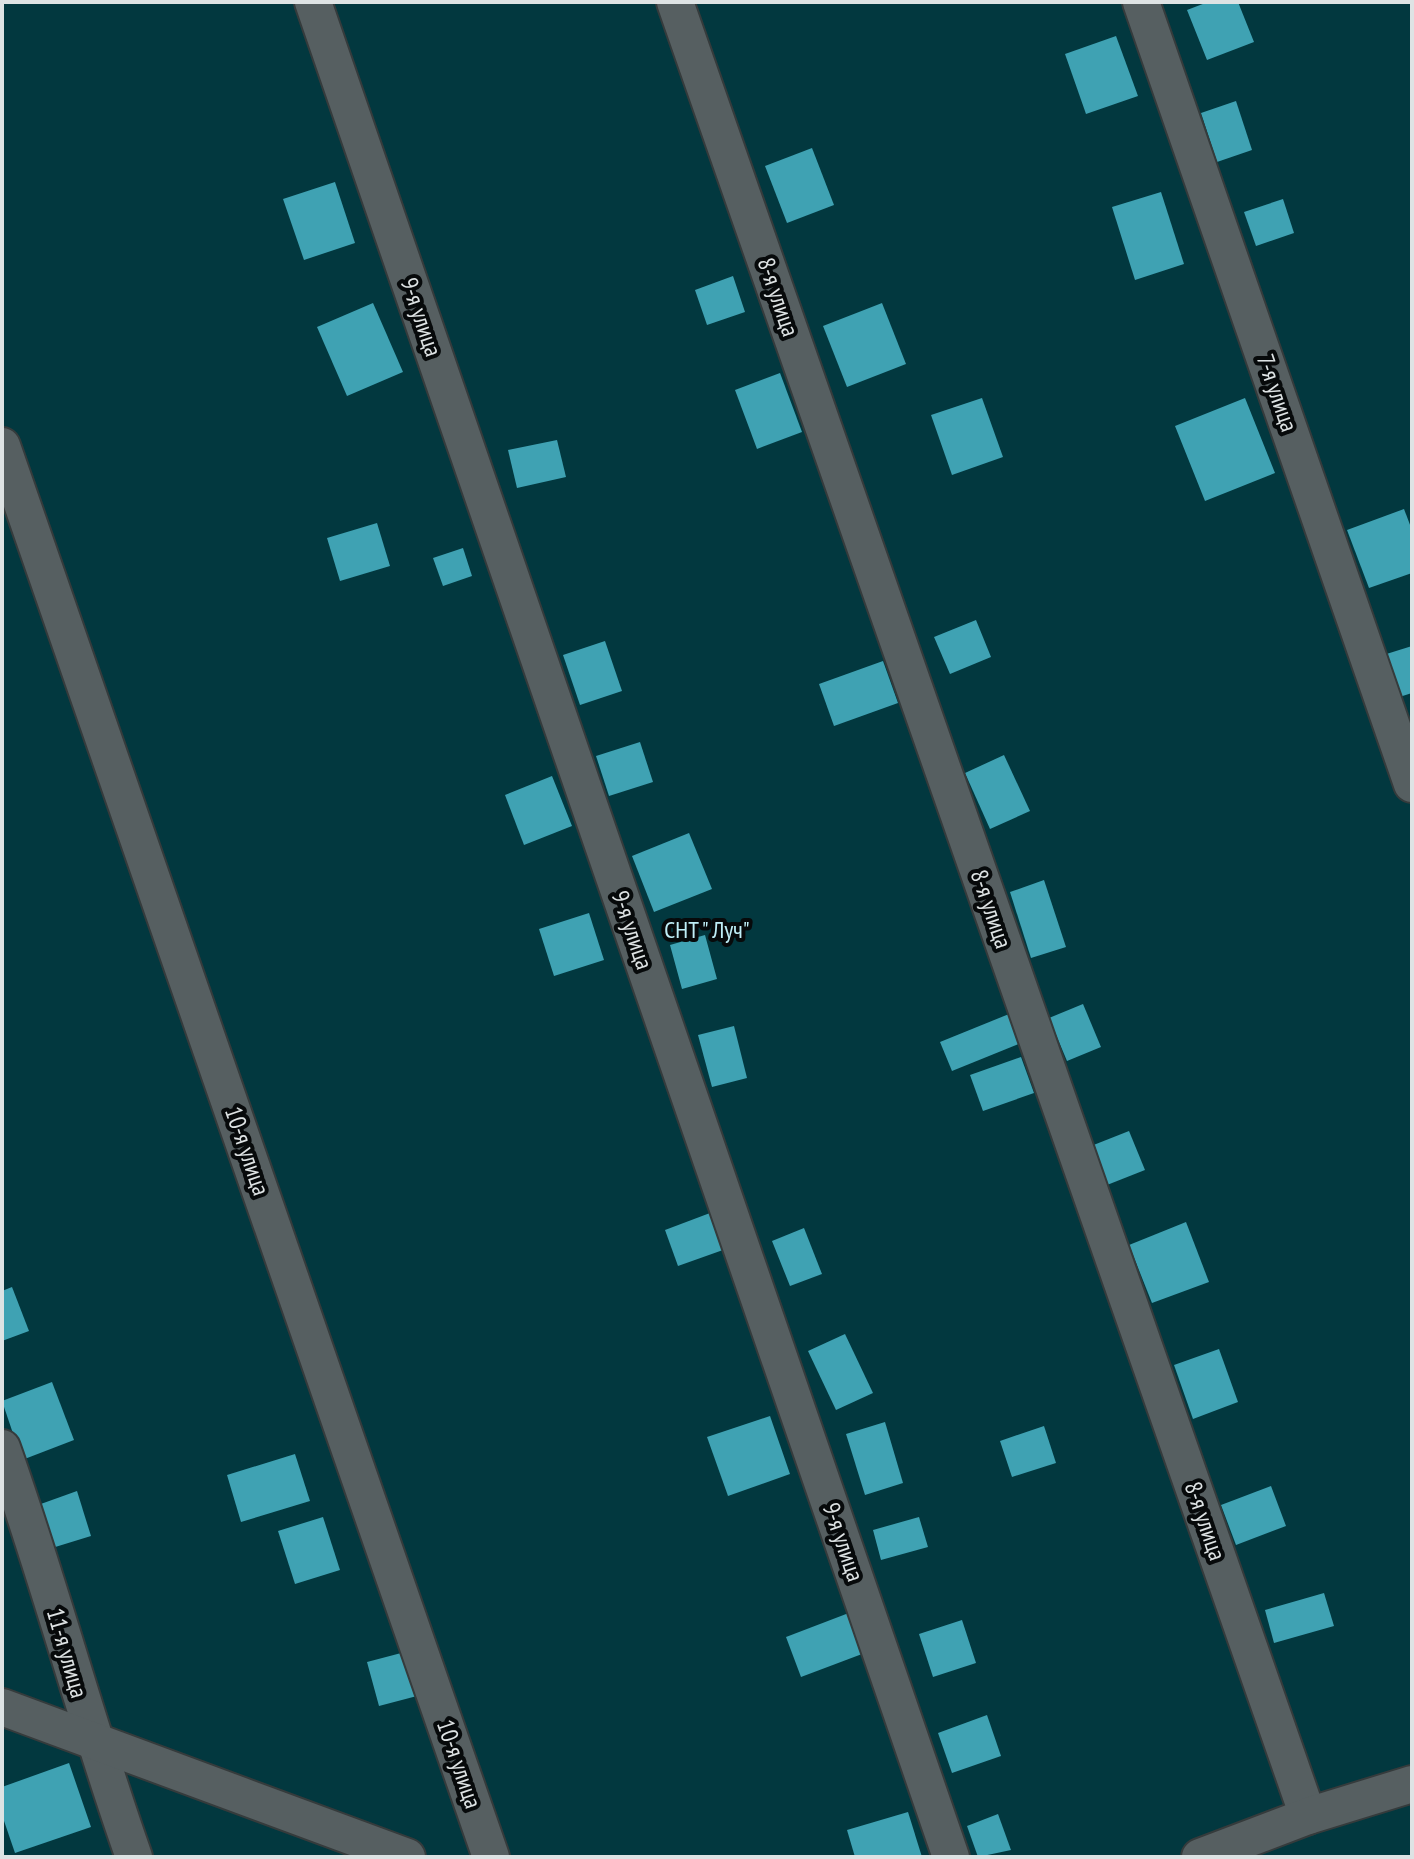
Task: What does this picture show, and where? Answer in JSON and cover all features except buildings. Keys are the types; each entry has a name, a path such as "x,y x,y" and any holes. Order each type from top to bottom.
{"street":[{"name":"9-я улица","path":"313,2 951,1857"},
{"name":"8-я улица","path":"675,2 1308,1816"},
{"name":"7-я улица","path":"1141,2 1412,784"},
{"name":"10-я улица","path":"2,446 491,1857"},
{"name":"11-я улица","path":"2,1448 39,1553 91,1737 134,1857"},
{"path":"2,1707 91,1737 407,1857"},
{"path":"1200,1857 1308,1816 1412,1784"}],"green space":[{"name":"СНТ \" Луч\"","path":"2,2 1412,2 1412,1857 2,1857"}]}
